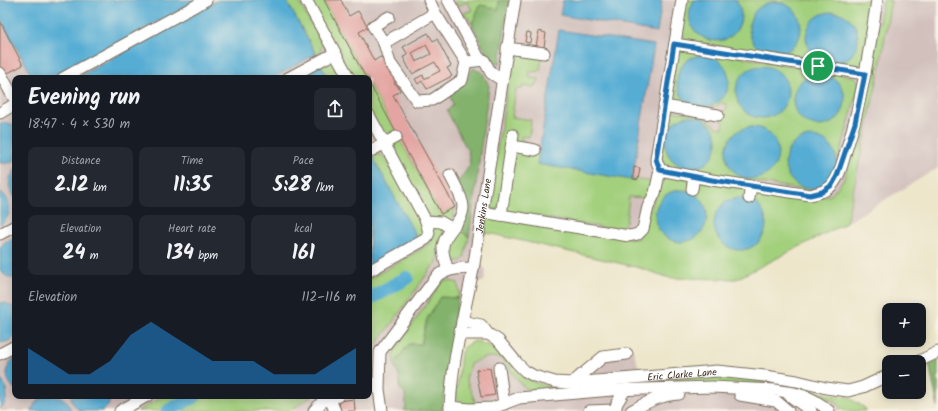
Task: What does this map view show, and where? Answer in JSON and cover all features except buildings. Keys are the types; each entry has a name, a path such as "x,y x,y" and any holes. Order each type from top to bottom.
{"street":[{"path":"68,75 206,0"},
{"path":"306,0 347,75"},
{"path":"389,17 373,26 384,42 390,63 417,101 432,100 462,80 466,62 428,0"},
{"path":"448,0 480,60"},
{"name":"Jenkins Lane","path":"450,409 454,367 466,298 473,268 515,0"},
{"path":"482,212 629,236 638,234 643,229 648,207 655,194 660,170 656,159 682,0"},
{"path":"660,170 810,195 822,192 832,185 842,165 855,123 865,74 877,0"},
{"path":"384,42 435,13"},
{"path":"674,44 865,74"},
{"path":"507,48 544,53"},
{"path":"294,75 335,53"},
{"path":"466,62 484,60 491,73 502,80"},
{"path":"0,74 12,95"},
{"path":"0,113 12,106"},
{"path":"664,106 718,115"},
{"path":"372,120 426,221 429,233 426,239 372,269"},
{"path":"372,150 396,137"},
{"path":"501,215 512,141 535,150"},
{"path":"448,271 443,247 447,236 458,222 463,208 450,175"},
{"path":"692,189 694,176"},
{"path":"749,198 751,186"},
{"path":"426,221 441,222 452,228"},
{"path":"0,234 12,228"},
{"path":"382,411 374,390 380,352 438,275 448,271 473,268"},
{"name":"Eric Clarke Lane","path":"462,321 481,325 488,334 498,340 517,363 525,370 534,376 556,382 572,383 717,371 739,372 848,391 863,387 882,378"},
{"path":"460,334 488,334"},
{"path":"0,354 12,348"},
{"path":"926,358 938,352"},
{"path":"572,383 603,357 627,354"},
{"path":"499,368 504,404"},
{"path":"450,409 493,408 519,398 625,390 712,387 776,390 798,400 811,411"},
{"path":"589,411 615,411 619,399 625,390"},
{"path":"785,393 796,393 805,396 820,403 823,409"},
{"path":"631,411 653,399 664,396 720,394 772,400 776,401 788,411"},
{"path":"120,411 142,399"},
{"path":"314,411 322,402 331,399"},
{"path":"334,399 335,411"}],"shaded area":[{"path":"0,0 938,0 938,168 846,223 736,279 670,278 640,268 487,233 484,235 480,263 486,270 484,281 476,284 473,300 460,297 458,298 442,411 289,411 307,399 372,399 372,329 404,259 372,277 372,75 12,75 12,399 159,399 138,411 0,411"},
{"path":"633,350 640,371 576,375 575,369 603,353"},
{"path":"489,357 495,357 507,364 528,390 780,387 836,401 844,411 483,411 476,404 466,382 466,376 470,364"}],"green space":[{"path":"286,0 298,0 322,44 320,52 316,54"},
{"path":"307,0 324,0 364,75 348,75"},
{"path":"455,0 499,0 498,10 480,5 472,24 468,17 462,14 472,10 467,2 458,6"},
{"path":"499,0 509,0 500,63 491,63 472,24 480,5 498,10"},
{"path":"686,0 874,0 862,65 851,68 689,41 685,39 680,32"},
{"path":"883,0 891,0 880,67 846,223 736,279 670,278 640,268 488,233 484,234 486,218 493,217 637,239 660,184 670,176 809,199 831,195 844,179 869,80"},
{"path":"686,48 852,76 857,79 859,85 833,180 809,191 666,167 663,165 660,158 667,116 672,111 702,116 716,127 723,128 724,123 720,117 720,114 726,110 727,104 721,103 717,106 704,110 676,105 670,98 676,56 680,51"},
{"path":"513,54 542,56 540,71 529,72 530,78 539,79 538,84 535,84 534,87 523,86 522,89 516,89 512,117 531,120 529,137 522,136 521,141 525,141 525,145 518,144 498,209 493,210 493,208 488,207"},
{"path":"328,61 334,64 340,75 326,75 320,63"},
{"path":"473,68 483,73 489,86 469,237 460,230 462,224 457,184 470,165 468,151 447,111 453,105 449,92 464,83"},
{"path":"372,88 441,214 455,207 452,221 449,222 425,215 372,118"},
{"path":"513,152 539,153 537,164 653,182 649,198 629,197 626,222 618,230 509,212 504,209"},
{"path":"377,154 385,157 425,228 424,236 419,241 373,158 373,156"},
{"path":"433,223 440,226 444,232 439,243 437,263 432,267 372,351 372,277 429,244"},
{"path":"458,229 469,237 464,258 461,261 454,259 449,250 451,240"},
{"path":"447,280 458,283 458,298 440,297 427,319 421,344 409,344 394,364 394,351 441,283"},
{"path":"440,297 458,298 442,411 404,411 406,406 405,394 400,389 399,376 394,364 409,344 421,344 427,319"},
{"path":"475,341 490,346 503,355 516,370 526,378 540,384 555,387 719,374 848,397 865,408 866,411 844,411 836,401 780,387 536,391 528,389 519,382 508,366 501,359 496,357 483,358 470,364 466,379 476,404 463,405 456,397 461,353 465,346"},
{"path":"938,359 938,408 929,364"},
{"path":"159,399 307,399 289,411 138,411"}],"water":[{"path":"0,0 198,0 60,75 31,75 0,18"},
{"path":"218,0 286,0 316,54 278,75 81,75"},
{"path":"563,0 662,0 657,32 560,15"},
{"path":"694,0 736,0 741,11 741,17 740,23 734,34 725,40 715,41 705,38 696,32 691,23 689,13"},
{"path":"775,2 789,6 797,14 801,28 797,42 789,50 775,54 761,50 753,42 749,28 753,14 761,6"},
{"path":"832,12 846,16 854,24 858,38 854,52 846,60 832,64 818,60 810,52 806,38 810,24 818,16"},
{"path":"559,30 654,45 632,180 537,164"},
{"path":"703,55 717,59 725,67 729,81 725,95 717,103 703,107 689,103 681,95 677,81 681,67 689,59"},
{"path":"320,63 326,75 299,75"},
{"path":"762,66 776,70 784,78 788,92 784,106 776,114 762,118 748,114 740,106 736,92 740,78 748,70"},
{"path":"819,74 833,78 841,86 845,100 841,114 833,122 819,126 805,122 797,114 793,100 797,86 805,78"},
{"path":"691,116 705,120 713,128 717,142 713,156 705,164 691,168 677,164 669,156 665,142 669,128 677,120"},
{"path":"0,123 7,123 12,124 12,162 0,163"},
{"path":"752,127 766,131 774,139 778,153 774,167 766,175 752,179 738,175 730,167 726,153 730,139 738,131"},
{"path":"811,137 821,139 829,145 835,153 837,163 835,173 829,181 821,187 811,189 801,187 793,181 787,173 785,163 787,153 793,145 801,139"},
{"path":"372,158 419,241 372,266"},
{"path":"12,173 12,193 9,184"},
{"path":"681,190 695,194 703,202 707,216 703,230 695,238 681,242 667,238 659,230 655,216 659,202 667,194"},
{"path":"0,191 9,203 9,213 0,225"},
{"path":"740,198 754,202 762,210 766,224 762,238 754,246 740,250 726,246 718,238 714,224 718,210 726,202"},
{"path":"12,239 12,278 6,276 0,270 0,247 5,242"},
{"path":"0,302 12,306 12,339 0,343"},
{"path":"12,361 12,386 7,373 9,365"},
{"path":"0,379 5,386 7,394 5,402 0,409"},
{"path":"40,399 62,399 67,402 71,411 31,411 36,402"},
{"path":"72,399 110,399 108,406 103,411 80,411 73,404"}],"waterway":[{"path":"372,297 407,278"},
{"path":"168,411 190,399"}],"route":[{"path":"674,44 818,66 865,74 855,123 842,165 832,185 822,192 810,195 712,180 660,170 656,159 674,44"}]}
